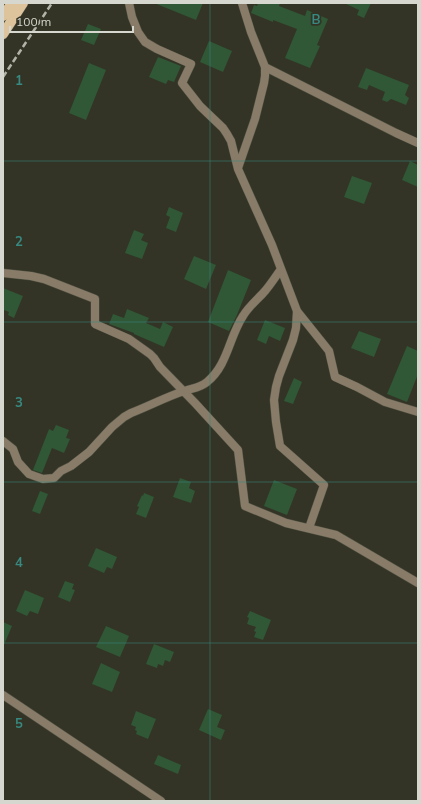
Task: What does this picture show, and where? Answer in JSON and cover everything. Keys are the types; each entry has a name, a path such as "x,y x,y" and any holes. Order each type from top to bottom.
{"main road":[{"path":"3,16 12,3"},
{"path":"3,34 23,3"}],"street":[{"path":"130,3 132,17 138,32 145,42 191,64 182,83 200,106 223,128 231,141 238,168 282,269 297,311 329,351 335,377 385,402 418,412"},
{"path":"238,168 255,119 264,83 265,67 251,32 242,3"},
{"path":"265,67 418,143"},
{"path":"3,441 13,450 18,462 29,474 43,479 54,478 61,471 71,466 89,452 112,427 124,417 184,391 199,388 206,383 215,374 226,357 237,326 243,316 251,305 272,283 282,269"},
{"path":"3,273 44,279 95,299 95,324 128,339 150,354 238,450 246,506 286,523 336,535 418,583"},
{"path":"297,311 296,328 293,340 279,376 274,400 280,446 324,484 309,528"},
{"path":"3,695 161,801"}],"building":[{"path":"154,3 203,3 196,20"},
{"path":"258,3 280,3 279,6 305,16 307,10 328,19 317,45 320,46 310,68 285,58 297,29 273,20 273,22 251,13 254,5 257,6"},
{"path":"344,3 371,3 364,18 357,15 359,10"},
{"path":"88,24 101,29 94,45 81,40"},
{"path":"209,41 232,51 223,72 200,62"},
{"path":"158,57 181,66 174,82 168,80 166,84 149,77"},
{"path":"89,63 106,70 86,120 69,113"},
{"path":"366,68 409,85 405,95 409,98 406,105 391,99 387,102 382,100 385,92 369,85 367,90 358,87"},
{"path":"410,161 418,165 418,187 402,180"},
{"path":"352,176 372,183 364,204 344,197"},
{"path":"169,207 183,213 176,232 166,228 170,217 166,215"},
{"path":"134,230 144,234 141,240 148,243 142,259 125,253"},
{"path":"194,256 216,265 206,289 184,279"},
{"path":"228,270 251,280 229,331 208,322"},
{"path":"3,288 23,296 14,318 8,315 9,312 3,308"},
{"path":"127,309 149,318 146,323 160,329 163,322 173,327 164,347 134,333 109,324 113,314 124,318"},
{"path":"265,320 285,328 280,341 269,336 266,344 257,340"},
{"path":"359,331 381,339 374,357 351,348"},
{"path":"407,346 418,351 418,374 407,402 387,394"},
{"path":"294,378 302,382 293,404 284,401"},
{"path":"56,425 69,430 66,438 70,439 64,453 52,448 42,473 33,470 49,429 53,431"},
{"path":"180,478 191,482 189,488 195,491 191,503 173,497"},
{"path":"274,480 297,489 287,515 264,506"},
{"path":"40,491 48,494 40,514 32,511"},
{"path":"144,493 154,497 146,518 136,514 139,507 137,506"},
{"path":"96,548 117,557 112,569 107,567 104,573 88,566"},
{"path":"65,581 74,584 72,589 75,590 70,602 58,597"},
{"path":"25,590 44,598 38,614 30,611 27,616 16,611"},
{"path":"250,611 271,620 263,640 254,637 256,627 247,624 249,618 247,617"},
{"path":"3,622 12,626 3,647"},
{"path":"106,626 129,636 120,657 96,647"},
{"path":"154,644 174,652 170,662 165,660 163,666 158,664 157,668 146,664"},
{"path":"101,663 120,672 112,692 92,684"},
{"path":"208,709 222,715 217,727 225,730 221,740 199,730"},
{"path":"136,711 156,719 148,739 136,734 136,727 131,725"},
{"path":"158,755 181,765 178,774 154,764"}],"railway":[{"path":"3,77 52,3"}]}
